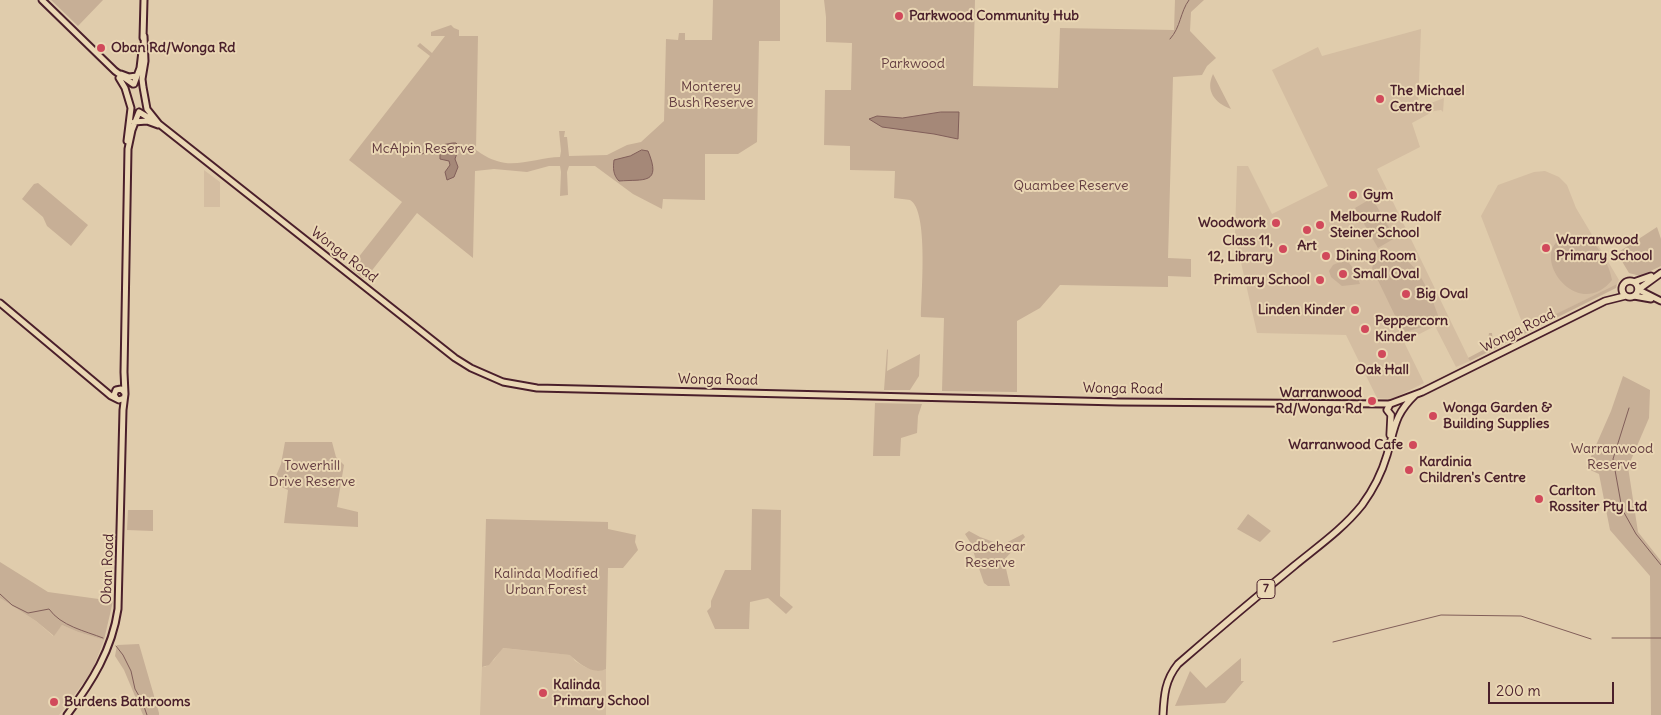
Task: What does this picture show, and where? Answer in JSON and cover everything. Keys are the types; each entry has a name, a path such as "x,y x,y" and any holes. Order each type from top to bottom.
{"main road":[{"path":"42,0 116,72 144,90"},
{"path":"144,0 145,58 142,79 148,109 160,126"},
{"path":"134,84 142,60 144,36"},
{"path":"116,72 137,76"},
{"path":"116,72 125,87 131,108"},
{"name":"Oban Road","path":"67,715 92,680 110,644 116,620 120,589 127,136 131,115 129,92 134,84"},
{"name":"Oban Road","path":"128,149 134,122 144,104 144,90"},
{"name":"Wonga Road","path":"131,108 160,126 455,358 486,376 515,385 537,388 1120,402 1364,405 1391,408 1605,301 1625,296"},
{"path":"134,122 148,122 160,126"},
{"name":"7","path":"1622,287 1627,282 1634,282 1659,273"},
{"name":"7","path":"1625,296 1634,296 1659,273"},
{"path":"1634,282 1639,290 1659,300"},
{"path":"1622,287 1625,296"},
{"name":"Wonga Road","path":"1605,301 1622,287"},
{"path":"1634,296 1659,300"},
{"path":"0,303 116,399 124,395 121,389 117,390 99,384"},
{"name":"Oban Road","path":"123,410 114,395 124,372"},
{"name":"Wonga Road","path":"1399,412 1415,395"},
{"path":"1399,406 1399,412 1395,416 1391,408 1399,406"},
{"name":"7","path":"1163,715 1167,679 1178,664 1354,514 1369,495 1387,455 1391,408"},
{"name":"7","path":"1390,437 1399,412"}],"shaded area":[{"name":"Melbourne Rudolf Steiner School","path":"1421,29 1418,108 1444,98 1443,112 1441,110 1434,111 1412,123 1420,147 1377,169 1470,361 1456,367 1435,326 1404,342 1424,383 1392,399 1377,398 1346,335 1257,333 1235,236 1237,166 1248,166 1272,214 1328,186 1272,70 1318,47 1322,56"},
{"path":"941,112 959,112 958,139 882,127 869,119 877,116 902,118"},
{"path":"456,143 459,147 455,159 458,167 454,177 447,180 445,172 450,165 449,161 440,159 440,148 443,145"},
{"path":"642,150 648,151 652,162 652,175 643,180 619,181 614,171 614,160 630,156"},
{"path":"204,170 220,182 220,207 204,207"},
{"name":"Warranwood Primary School","path":"1545,171 1559,177 1567,185 1576,208 1619,280 1617,284 1525,330 1481,216 1498,185 1534,172"},
{"path":"0,598 36,621 53,636 62,625 104,640 87,678 59,715 0,715"},
{"name":"Kalinda Primary School","path":"502,648 571,655 575,661 585,667 597,671 606,669 606,715 480,715 482,667 485,667 494,660"}],"green space":[{"path":"51,0 103,0 78,26"},
{"path":"713,0 780,0 780,41 759,41 757,142 738,154 705,154 705,200 663,199 662,209 633,194 595,166 569,166 567,172 568,195 560,196 560,166 549,166 527,172 494,169 475,171 473,258 417,213 366,278 363,278 350,268 402,202 349,160 430,56 417,46 420,43 432,53 445,36 431,36 431,32 451,25 459,30 459,36 478,36 476,150 491,159 504,163 520,163 560,157 559,131 565,131 564,137 567,137 569,156 607,155 627,145 641,142 664,121 666,39 678,40 679,33 685,33 685,40 712,40"},
{"name":"Quambee Reserve","path":"824,0 975,0 973,86 1058,88 1060,28 1174,30 1175,0 1204,0 1191,12 1190,31 1216,58 1207,66 1202,75 1173,77 1168,258 1191,259 1191,277 1168,276 1168,287 1060,285 1040,308 1017,321 1017,392 942,391 944,318 921,317 923,254 920,220 916,207 910,200 894,198 895,171 850,170 850,146 824,145 825,90 851,90 852,43 826,42"},
{"path":"1213,74 1231,109 1220,103 1213,96 1210,86"},
{"path":"38,183 88,225 71,246 47,226 43,217 22,199 34,184"},
{"path":"1372,198 1395,238 1378,248 1355,208"},
{"path":"1657,227 1661,239 1661,266 1640,276 1629,273 1617,253"},
{"path":"1566,236 1586,237 1591,240 1603,256 1612,280 1598,291 1584,294 1571,290 1560,280 1553,269 1551,256 1555,244"},
{"name":"Big Oval","path":"1386,257 1396,257 1411,264 1426,286 1439,318 1426,326 1405,332 1401,328 1372,268 1374,263"},
{"name":"Small Oval","path":"1342,261 1349,263 1354,269 1360,284 1342,286 1331,277 1329,271 1333,265"},
{"path":"1617,284 1616,288 1470,361 1468,358 1487,348 1489,333 1492,333 1493,345"},
{"path":"888,349 887,371 920,354 919,376 910,390 884,390"},
{"name":"Warranwood Reserve","path":"1623,376 1650,390 1649,418 1628,467 1638,532 1661,561 1661,715 1651,715 1650,576 1610,530 1599,474 1586,468 1611,411"},
{"path":"875,403 922,404 918,416 917,433 901,438 900,456 873,456"},
{"name":"Towerhill Drive Reserve","path":"285,442 332,442 336,457 344,465 337,507 358,512 358,527 284,523 288,490 273,483 281,464"},
{"path":"752,509 781,510 780,596 793,607 786,614 768,598 750,602 749,629 715,629 707,611 711,607 711,601 725,570 751,570"},
{"path":"128,510 153,510 153,531 127,530"},
{"path":"1248,514 1271,531 1260,542 1237,529"},
{"name":"Kalinda Modified Urban Forest","path":"486,519 608,522 608,529 636,535 635,542 638,550 623,568 608,568 606,669 598,671 587,668 570,655 503,648 489,665 482,667"},
{"name":"Godbehear Reserve","path":"969,531 1002,545 1023,534 1025,537 1004,560 1010,586 988,586 984,583 970,542 965,534"},
{"path":"0,562 48,592 113,601 104,640 62,625 54,636 36,621 0,598"},
{"path":"139,644 159,715 143,715 124,670 115,656 117,645"},
{"path":"1241,658 1241,681 1244,681 1225,703 1175,706 1190,671 1206,688"}],"waterway":[{"path":"1170,39 1189,0"},
{"path":"422,154 430,150 439,152"},
{"path":"1629,408 1613,459 1622,509 1636,534 1661,565"},
{"path":"0,594 12,605 28,613 49,609 67,624 103,638"},
{"path":"1333,642 1441,615 1521,616 1591,639"},
{"path":"1612,638 1661,638"},
{"path":"116,646 131,671 135,689 147,715"}],"place":[{"name":"Parkwood Community Hub","path":"899,16"},
{"name":"Oban Rd/Wonga Rd","path":"101,48"},
{"name":"The Michael Centre","path":"1380,99"},
{"name":"Gym","path":"1353,195"},
{"name":"Woodwork","path":"1276,223"},
{"name":"Melbourne Rudolf Steiner School","path":"1320,225"},
{"name":"Art","path":"1307,230"},
{"name":"Warranwood Primary School","path":"1546,248"},
{"name":"Class 11, 12, Library","path":"1283,249"},
{"name":"Dining Room","path":"1326,256"},
{"name":"Small Oval","path":"1343,274"},
{"name":"Primary School","path":"1320,280"},
{"name":"Big Oval","path":"1406,294"},
{"name":"Linden Kinder","path":"1355,310"},
{"name":"Peppercorn Kinder","path":"1365,329"},
{"name":"Oak Hall","path":"1382,354"},
{"name":"Warranwood Rd/Wonga Rd","path":"1372,401"},
{"name":"Wonga Garden & Building Supplies","path":"1433,416"},
{"name":"Warranwood Cafe","path":"1413,445"},
{"name":"Kardinia Children's Centre","path":"1409,470"},
{"name":"Carlton Rossiter Pty Ltd","path":"1539,499"},
{"name":"Kalinda Primary School","path":"543,693"},
{"name":"Burdens Bathrooms","path":"54,702"}],"park label":[{"name":"Parkwood","path":"913,64"},
{"name":"Monterey Bush Reserve","path":"711,95"},
{"name":"McAlpin Reserve","path":"423,149"}]}
